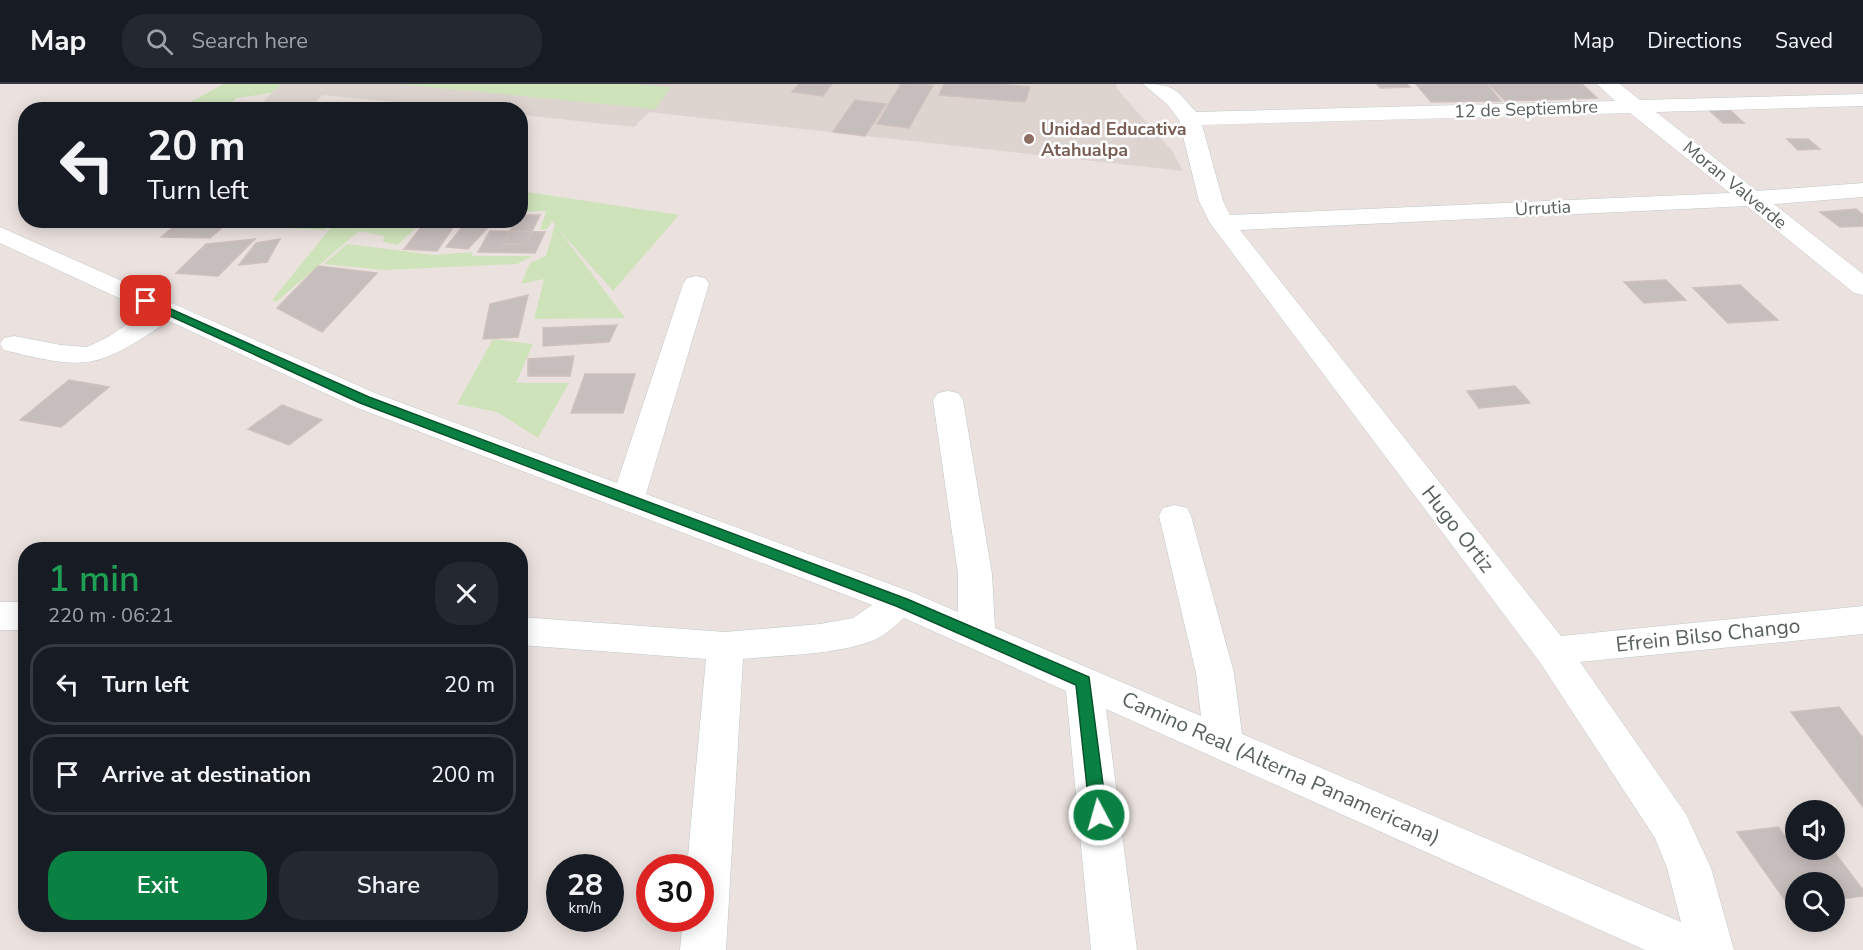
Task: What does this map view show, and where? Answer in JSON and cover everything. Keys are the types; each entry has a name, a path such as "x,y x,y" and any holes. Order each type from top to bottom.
{"street":[{"path":"1153,84 1174,100 1190,119"},
{"name":"Moran Valverde","path":"1607,84 1863,287"},
{"name":"12 de Septiembre","path":"1190,119 1863,100"},
{"name":"Hugo Ortiz","path":"1190,119 1211,201 1222,223 1552,651 1671,827 1689,868 1711,950"},
{"name":"Urrutia","path":"1222,223 1753,199 1863,190"},
{"name":"Camino Real (Alterna Panamericana)","path":"0,234 365,400 902,602 1695,950"},
{"path":"628,500 696,284"},
{"path":"14,344 76,355 89,355 102,351 166,310"},
{"path":"948,400 975,574 977,635"},
{"path":"1175,516 1215,673 1224,744"},
{"path":"528,632 725,646 820,638 863,630 902,602"},
{"path":"0,616 18,616"},
{"name":"Efrein Bilso Chango","path":"1552,651 1863,620"},
{"path":"703,950 725,646"},
{"path":"1084,681 1114,950"}],"shaded area":[{"name":"Unidad Educativa Atahualpa","path":"281,84 1116,84 1117,89 1173,152 1183,171 649,112 634,127 528,116 528,102 394,102 323,95 315,102 263,102"}],"green space":[{"path":"223,84 282,84 271,93 237,98 232,102 191,102"},
{"path":"399,84 635,84 671,87 655,109"},
{"path":"528,192 679,215 613,291 559,230 625,318 534,319 544,279 521,284 530,263 546,256 555,225 552,221 547,229 540,230 546,211 528,212"},
{"path":"286,228 327,228 325,230"},
{"path":"330,228 416,228 397,245 383,242 384,236 359,231 276,302 272,300"},
{"path":"347,244 435,255 473,252 472,256 533,256 517,264 384,270 324,264"},
{"path":"493,339 533,344 516,383 569,383 538,438 497,412 457,404"}],"building":[{"path":"799,84 832,84 823,96 792,92"},
{"path":"901,84 933,85 909,128 877,124"},
{"path":"944,84 996,84 1030,87 1025,102 939,95"},
{"path":"1377,84 1407,84 1410,87 1380,88"},
{"path":"1416,84 1487,84 1501,101 1431,102"},
{"path":"1489,84 1582,84 1597,98 1505,101"},
{"path":"855,100 886,104 865,136 833,132"},
{"path":"1709,110 1730,110 1744,123 1723,123"},
{"path":"1787,139 1808,139 1820,149 1798,150"},
{"path":"1856,209 1863,215 1863,226 1840,227 1820,212"},
{"path":"528,215 540,215 526,244 503,244 512,228 528,228"},
{"path":"172,228 222,228 210,238 161,237"},
{"path":"420,228 453,228 437,251 404,249"},
{"path":"462,228 487,228 468,249 446,247"},
{"path":"490,231 545,232 535,253 478,252"},
{"path":"255,239 218,276 176,273 206,244"},
{"path":"280,239 267,262 239,265 256,243"},
{"path":"318,266 377,273 322,332 277,308"},
{"path":"1666,280 1686,300 1644,303 1624,282"},
{"path":"1740,285 1778,320 1728,323 1693,288"},
{"path":"528,295 518,337 483,339 490,304"},
{"path":"617,325 609,342 543,346 543,328"},
{"path":"574,356 570,376 528,376 528,359"},
{"path":"585,374 635,374 623,413 571,413"},
{"path":"69,380 109,387 61,427 20,420"},
{"path":"1515,386 1530,403 1479,408 1467,391"},
{"path":"282,405 322,420 289,445 248,429"},
{"path":"1839,707 1863,738 1863,807 1791,712"},
{"path":"1778,827 1785,837 1785,860 1840,860 1863,890 1863,896 1845,898 1845,872 1785,872 1785,900 1737,832"}],"place":[{"name":"Unidad Educativa Atahualpa","path":"1029,139"}],"route":[{"path":"146,301 365,400 902,602 1084,681 1099,815"}]}
